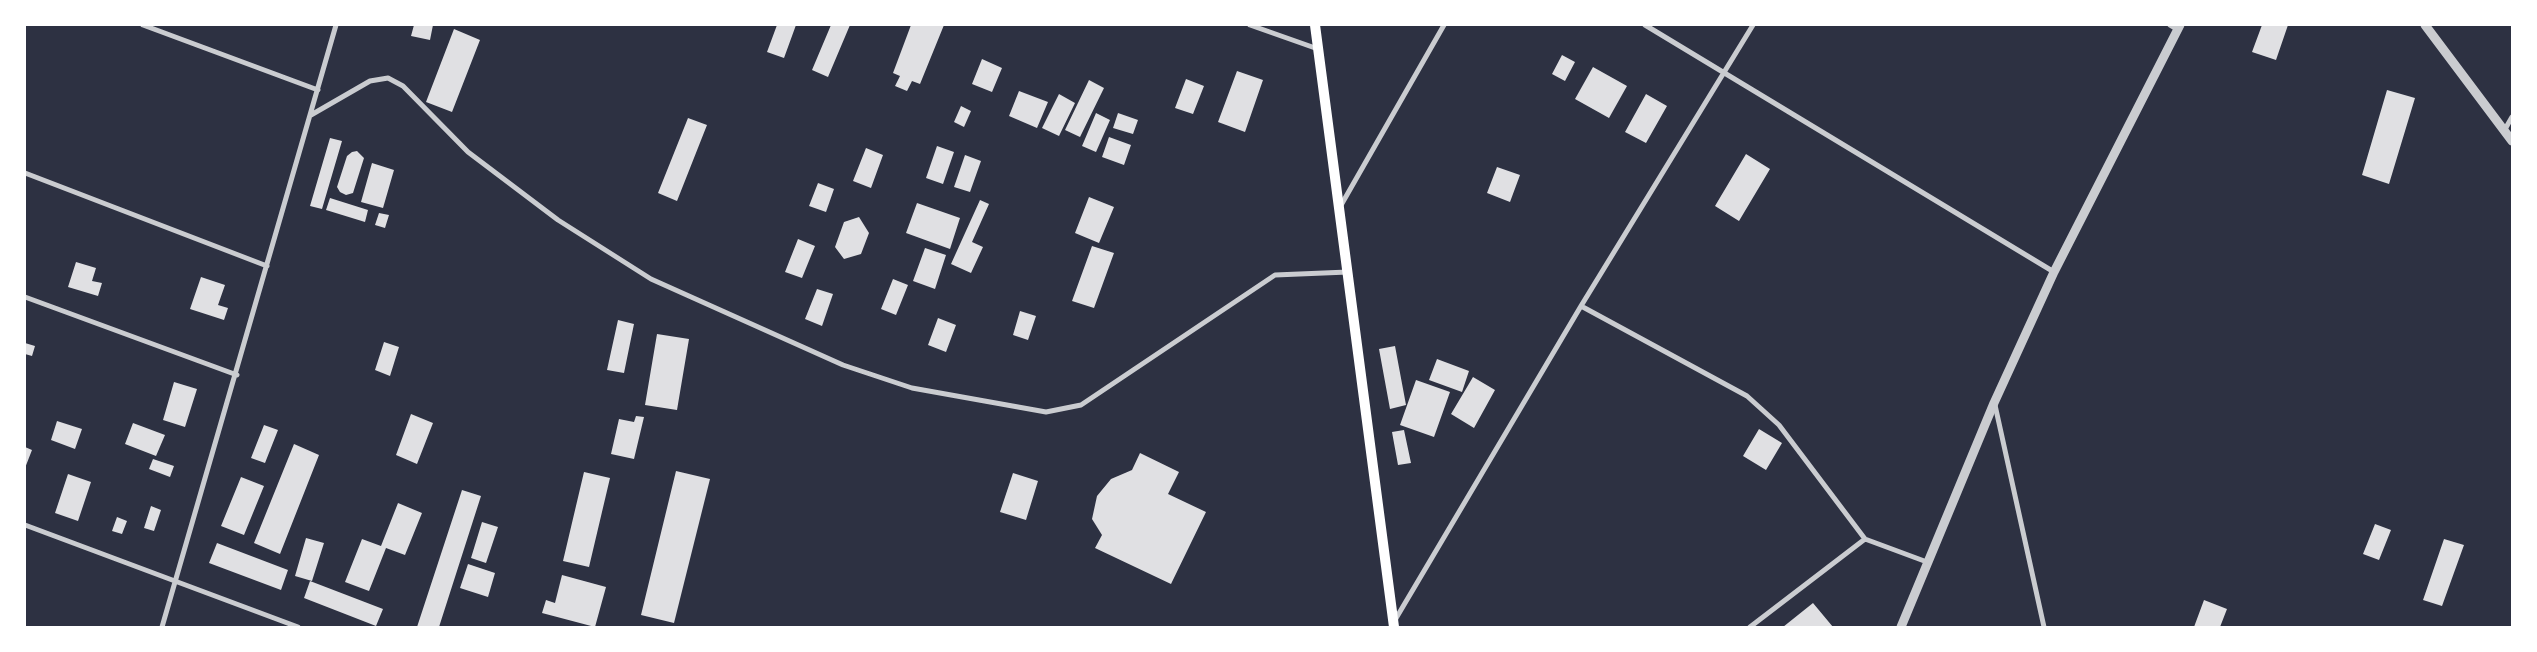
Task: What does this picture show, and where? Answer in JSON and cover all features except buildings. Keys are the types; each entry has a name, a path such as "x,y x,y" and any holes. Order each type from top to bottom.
{"main road":[{"path":"1315,25 1393,626"}],"street":[{"path":"143,25 318,90"},
{"path":"162,627 237,375 336,25"},
{"path":"1250,25 1318,49"},
{"path":"1340,207 1444,25"},
{"path":"1646,25 2054,272"},
{"path":"1393,626 1581,306 1753,25"},
{"path":"2425,25 2512,141"},
{"path":"1901,627 1994,403 2054,272 2176,26"},
{"path":"311,116 370,81 388,78 404,86 468,152 543,208 651,278 844,365 912,388 1015,408 1046,412 1081,405 1275,275 1348,272"},
{"path":"2504,130 2512,118"},
{"path":"25,173 267,266"},
{"path":"25,297 237,375"},
{"path":"1581,306 1747,396 1779,425 1865,540 1927,562"},
{"path":"1994,403 2044,627"},
{"path":"25,525 298,627"},
{"path":"1750,627 1865,540"}]}
